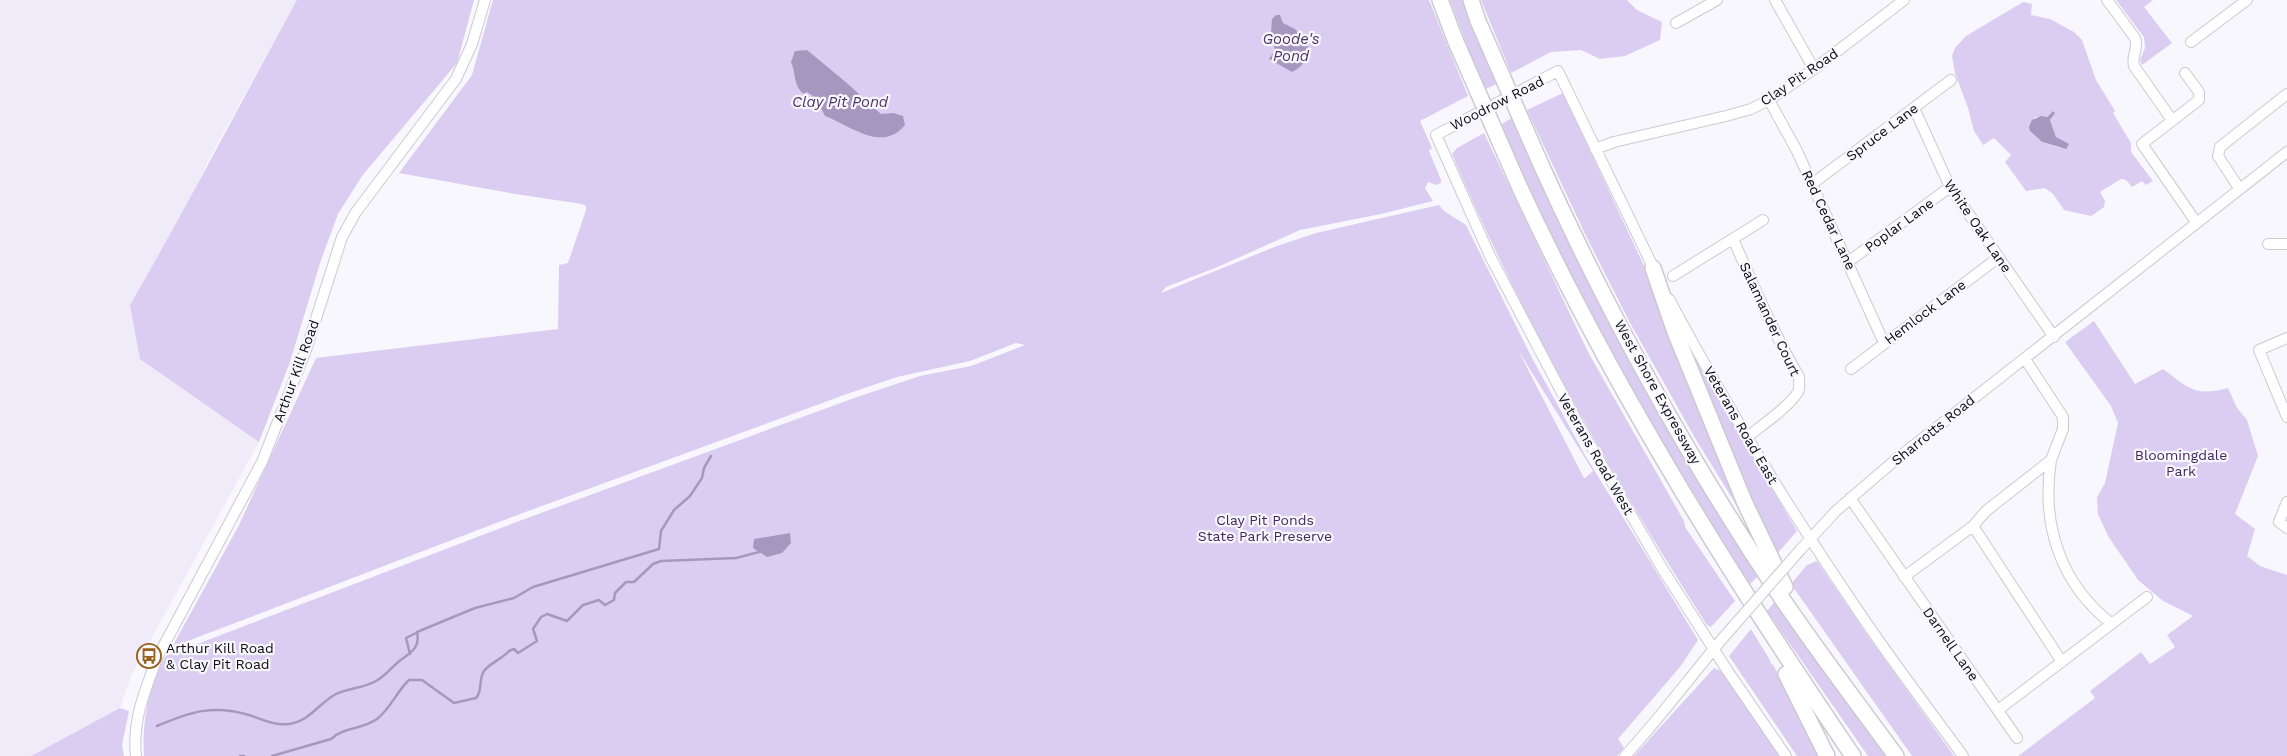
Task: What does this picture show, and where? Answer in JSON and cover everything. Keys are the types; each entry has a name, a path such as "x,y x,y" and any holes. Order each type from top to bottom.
{"highway":[{"name":"West Shore Expressway","path":"1440,0 1456,42 1520,188 1614,375 1698,518 1784,654 1853,756"},
{"name":"West Shore Expressway","path":"1470,0 1542,166 1619,324 1688,446 1762,568 1896,756"},
{"path":"1653,268 1678,340 1758,533 1782,583 1839,678"},
{"path":"1698,518 1726,577 1794,688 1827,756"}],"street":[{"name":"Arthur Kill Road","path":"136,756 134,735 144,690 157,658 262,462 306,350 342,237 356,212 456,79 472,44 485,0"},
{"path":"1676,22 1717,0"},
{"path":"1775,0 1814,69"},
{"name":"Clay Pit Road","path":"1595,150 1614,142 1678,125 1751,109 1769,100 1814,69 1904,0"},
{"path":"2106,0 2137,42 2133,61 2134,66 2172,120"},
{"path":"2191,42 2247,0"},
{"name":"Woodrow Road","path":"1436,134 1558,71"},
{"name":"Veterans Road East","path":"1558,71 1653,268 1747,437 1810,538 1877,638 1963,756"},
{"path":"2185,73 2199,92 2200,97 2145,140 2142,146 2196,222"},
{"name":"Spruce Lane","path":"1812,184 1951,80"},
{"path":"2239,188 2218,156 2220,147 2287,94"},
{"name":"Red Cedar Lane","path":"1769,100 1812,184 1884,343"},
{"name":"White Oak Lane","path":"1914,108 1950,188 2054,337"},
{"name":"Veterans Road West","path":"1436,134 1490,256 1565,401 1630,514 1714,649 1786,756"},
{"name":"Sharrotts Road","path":"1626,756 1674,700 1723,638 1810,538 1850,498 1959,409 2054,337 2196,222 2287,152"},
{"name":"Poplar Lane","path":"1848,262 1950,188"},
{"path":"1673,276 1763,220"},
{"name":"Salamander Court","path":"1733,239 1762,309 1799,377 1800,384 1798,391 1790,401 1747,437"},
{"path":"2268,244 2287,244"},
{"name":"Hemlock Lane","path":"1851,369 1999,257"},
{"path":"2287,338 2259,350 2287,417"},
{"path":"2025,358 2063,417 2063,429 2051,460 2047,486 2048,515 2058,552 2076,588 2089,604 2112,624"},
{"path":"1904,577 1973,526 2004,496 2051,460"},
{"name":"Darnell Lane","path":"1850,498 2018,738"},
{"path":"2287,502 2280,522 2287,528"},
{"path":"1973,526 2062,662"},
{"path":"1998,710 2147,597"}],"shaded area":[{"path":"0,0 297,0 209,159 184,213 140,359 259,442 131,676 120,708 31,756 0,756"}],"green space":[{"path":"297,0 474,0 457,63 362,176 338,214 321,260 290,362 259,442 140,359 130,305"},
{"name":"Clay Pit Ponds State Park Preserve","path":"493,0 1429,0 1468,96 1420,121 1432,148 1429,151 1441,180 1441,183 1436,185 1428,182 1425,188 1433,201 1381,214 1300,230 1220,266 1166,287 1161,293 1277,246 1316,233 1439,205 1444,211 1466,225 1532,358 1585,455 1698,640 1680,667 1618,739 1624,748 1617,756 144,756 145,717 155,679 166,656 511,524 857,397 920,376 971,366 1025,345 1016,343 970,361 897,377 844,395 512,517 172,647 238,527 316,358 558,329 559,265 568,263 586,206 399,173 472,75","holes":["1518,350 1593,471 1584,478"]},
{"path":"1450,0 1463,0 1496,84 1484,90"},
{"path":"1481,0 1627,0 1637,10 1662,22 1660,40 1625,56 1600,59 1581,50 1551,52 1511,73"},
{"path":"2116,0 2153,0 2144,7 2172,43 2142,65 2140,60 2145,48 2144,37"},
{"path":"2023,2 2032,4 2031,15 2050,19 2074,32 2082,40 2096,80 2115,111 2113,113 2131,143 2131,152 2153,181 2146,185 2142,181 2132,187 2126,180 2121,179 2100,192 2105,201 2104,207 2091,216 2064,210 2053,194 2045,188 2026,191 2005,162 2011,155 1994,138 1983,145 1974,131 1955,73 1952,56 1955,48 1966,36","holes":["2053,111 2054,113 2050,120 2056,137 2060,141 2064,141 2060,148 2042,142 2030,131 2035,117 2047,117"]},
{"path":"1563,93 1646,270 1740,511 1695,438 1629,321 1586,236 1527,110"},
{"path":"1512,118 1596,295 1758,576 1749,585 1626,381 1569,273 1500,125"},
{"path":"1484,133 1588,352 1684,521 1685,527 1735,601 1711,627 1707,625 1671,568 1603,454 1538,336 1479,215 1452,154 1457,148"},
{"name":"Bloomingdale Park","path":"2094,321 2135,384 2163,369 2192,389 2207,392 2228,388 2237,408 2247,420 2258,456 2235,514 2255,529 2247,556 2260,566 2287,575 2287,756 2018,756 2095,698 2090,691 2141,652 2150,664 2175,647 2167,635 2193,616 2163,601 2138,580 2108,536 2098,514 2097,497 2105,483 2118,423 2111,406 2065,342"},
{"path":"1697,363 1797,531 1776,555 1744,487 1693,364"},
{"path":"1817,561 1865,632 1954,756 1912,756 1791,584 1807,565"},
{"path":"1776,600 1812,655 1885,756 1868,756 1767,611"},
{"path":"1751,629 1798,707 1820,756 1797,756 1729,656"},
{"path":"1714,668 1721,671 1781,756 1634,756"},
{"path":"120,708 129,711 122,745 124,756 31,756"}],"water":[{"name":"Goode's Pond","path":"1276,15 1280,15 1283,23 1295,29 1308,44 1304,61 1300,67 1292,72 1269,59 1275,50 1271,33 1272,19"},
{"name":"Clay Pit Pond","path":"807,50 881,114 893,113 903,116 905,125 896,133 886,137 876,137 856,131 825,116 816,98 807,92 804,94 800,91 796,83 791,62 795,51"},
{"path":"2053,111 2055,113 2050,120 2056,137 2069,144 2066,149 2042,142 2030,131 2029,127 2032,120 2041,116 2047,117"},
{"path":"790,533 791,543 782,553 767,557 753,548 754,539"}],"waterway":[{"path":"157,726 191,713 213,710 236,712 279,724 296,722 309,716 336,694 380,679 415,648 418,637 417,632 475,608 514,598 533,587 659,549 661,531 674,510 690,496 702,478 704,468 711,456"},
{"path":"272,756 331,739 341,732 371,723 386,710 409,680 422,680 454,703 476,698 482,674 487,668 509,651 514,649 518,653 537,641 533,629 541,617 547,614 567,621 583,605 599,600 605,605 614,600 615,593 626,582 634,582 653,564 661,561 736,558 759,552"},
{"path":"410,654 406,638 416,633"}],"place":[{"name":"Arthur Kill Road & Clay Pit Road","path":"149,656"}]}
